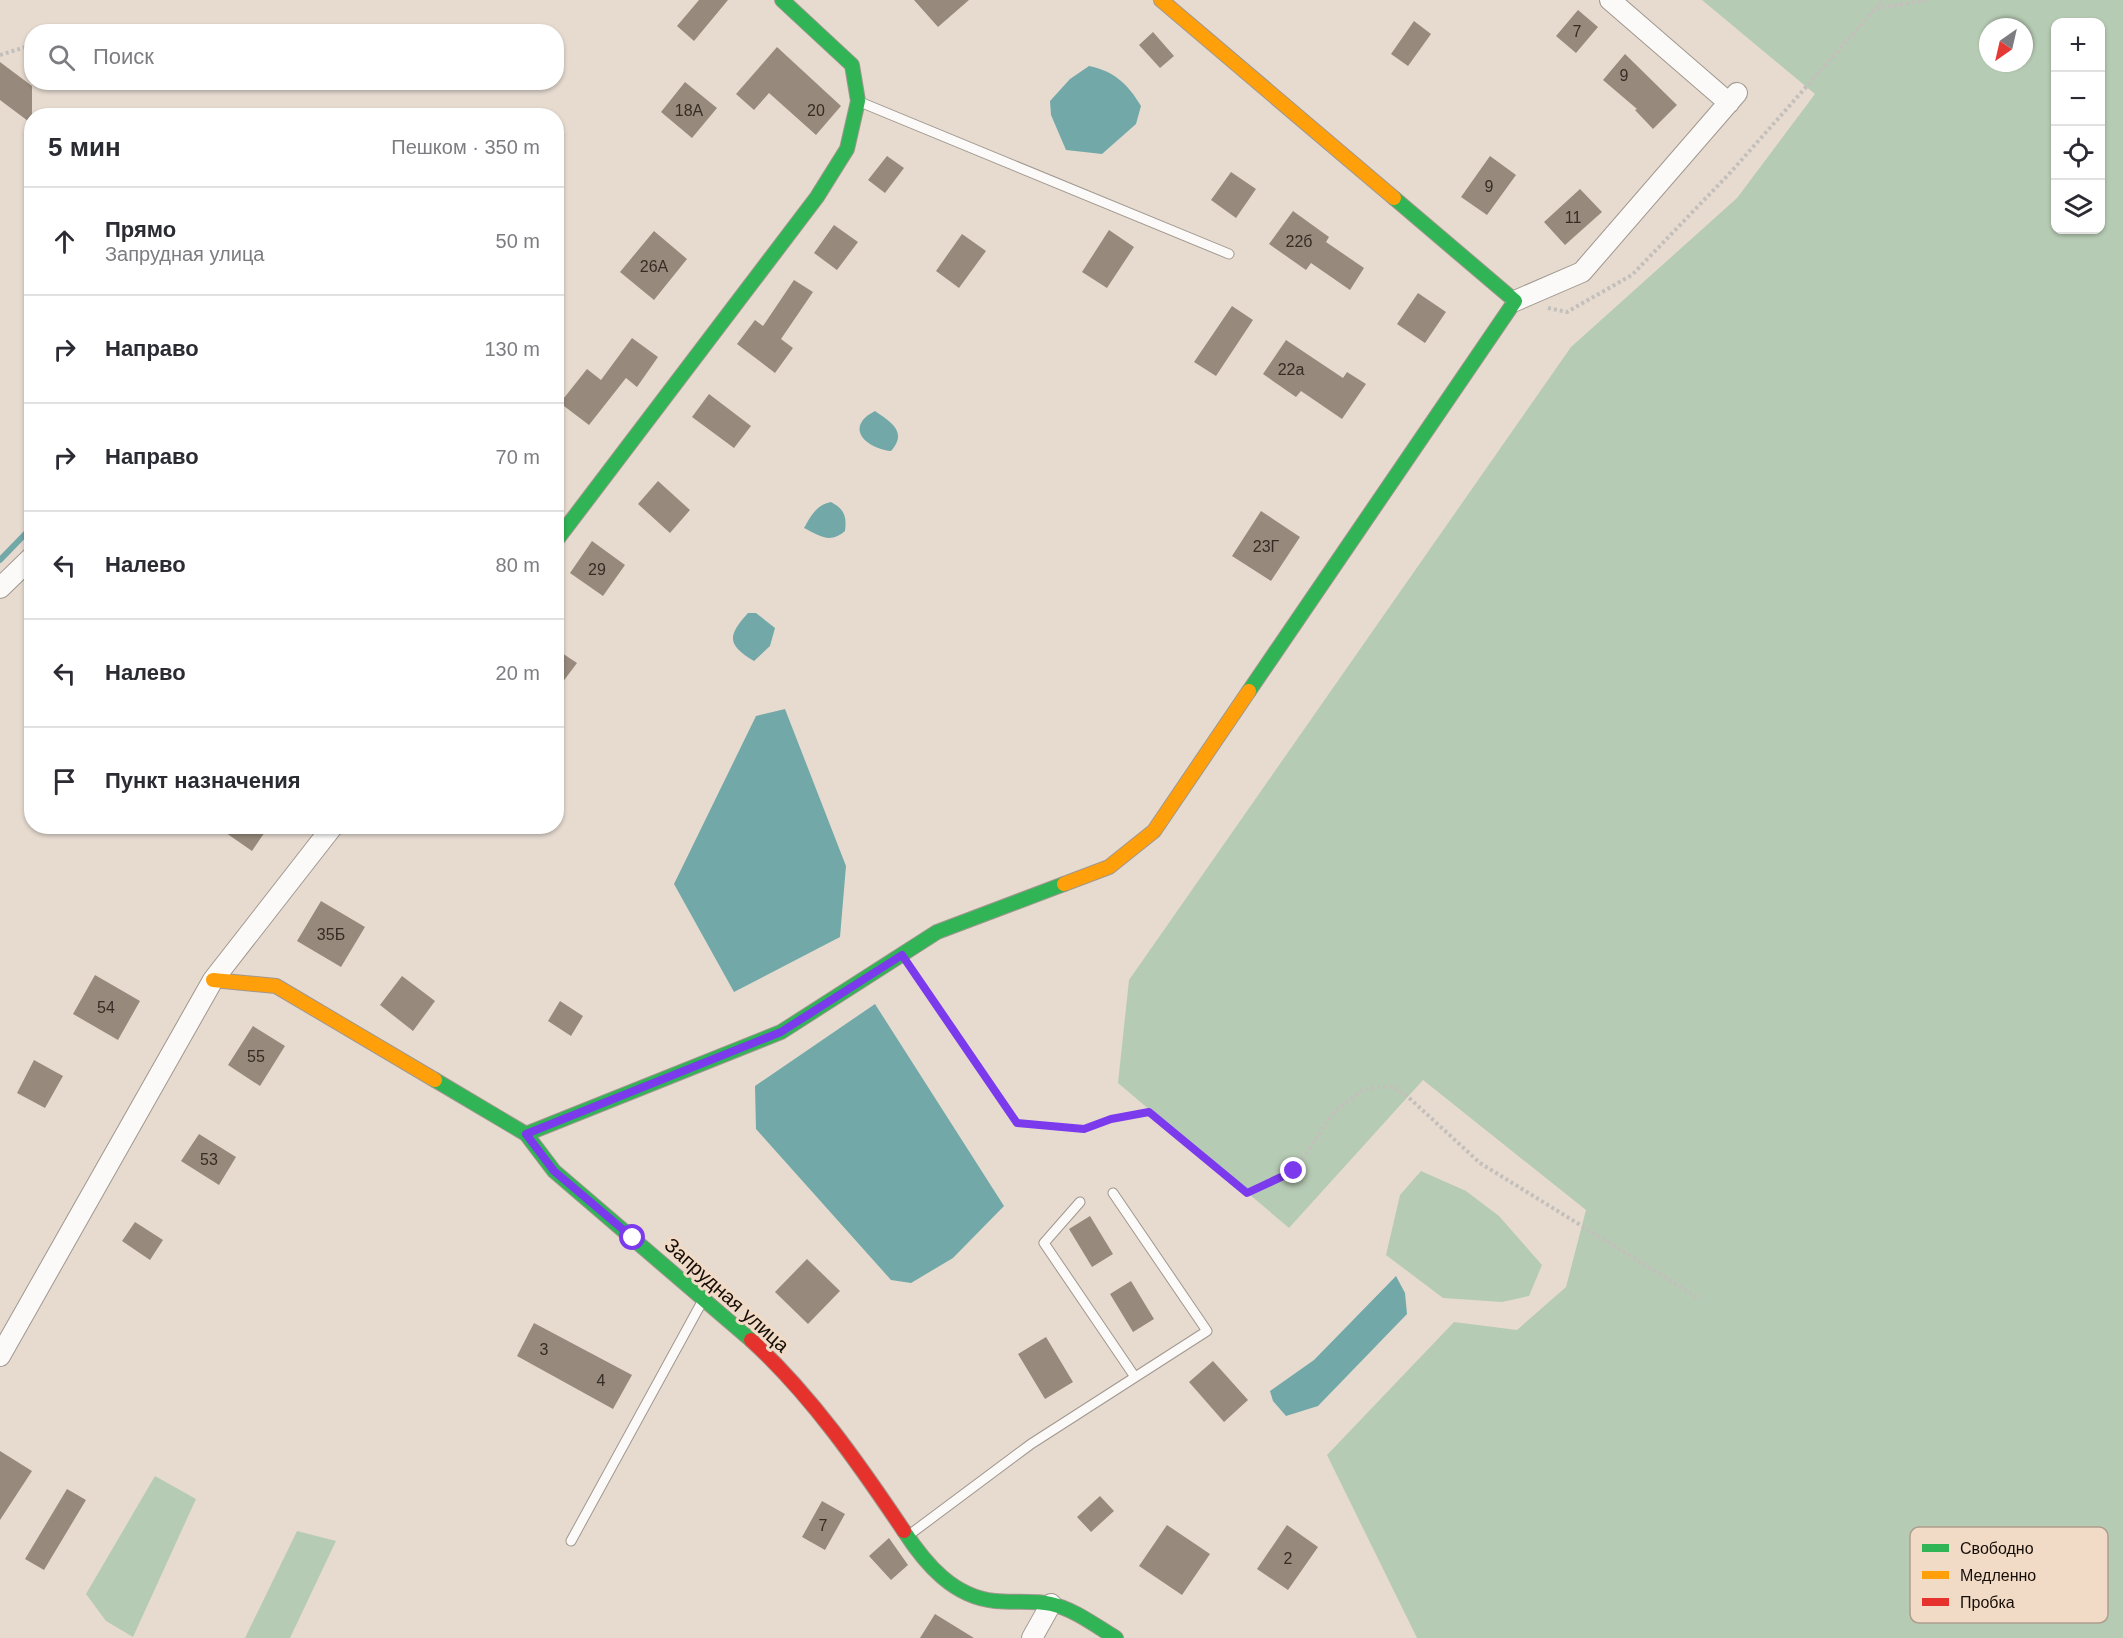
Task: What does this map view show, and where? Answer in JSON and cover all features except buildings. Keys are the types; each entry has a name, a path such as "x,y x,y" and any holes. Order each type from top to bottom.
{"street":[{"path":"564,526 817,197 847,149 858,101 852,65 782,0"},
{"path":"1161,0 1515,301"},
{"path":"526,1134 781,1032 938,932 1109,867 1154,831 1515,301 1582,272 1733,98 1610,0"},
{"path":"0,588 24,565"},
{"path":"0,1356 213,980 327,834"},
{"name":"Запрудная улица","path":"213,980 276,986 526,1134 554,1171 704,1298 779,1366 868,1477 907,1536 932,1568 963,1594 993,1601 1051,1604"},
{"path":"1032,1638 1051,1604 1072,1612 1116,1638"}],"lane":[{"path":"858,101 1229,254"},
{"path":"907,1536 1031,1444 1207,1331 1113,1193"},
{"path":"1080,1202 1044,1243 1135,1377"},
{"path":"571,1541 704,1298"}],"path":[{"path":"1546,308 1567,312 1632,275 1730,173 1884,0"},
{"path":"1875,9 1927,0"},
{"path":"0,55 24,48"},
{"path":"902,955 1017,1123 1084,1129 1111,1119 1149,1112 1247,1193 1294,1171 1335,1111 1364,1089 1392,1086 1407,1096 1480,1163 1700,1299"}],"green space":[{"path":"1702,0 2123,0 2123,1638 1417,1638 1327,1455 1454,1322 1517,1330 1566,1287 1586,1210 1423,1080 1289,1228 1118,1083 1129,980 1571,347 1737,198 1815,94"},
{"path":"1421,1171 1466,1191 1499,1216 1542,1265 1529,1296 1502,1302 1443,1298 1386,1255 1400,1195"},
{"path":"155,1476 196,1499 133,1637 106,1621 86,1594"},
{"path":"297,1531 336,1541 290,1638 245,1638"}],"water":[{"path":"1089,66 1106,71 1120,80 1141,106 1136,124 1102,154 1066,150 1051,115 1050,101 1070,79"},
{"path":"875,411 892,423 898,433 896,444 891,451 873,446 862,436 861,424"},
{"path":"831,502 844,514 845,531 830,538 804,528 818,508"},
{"path":"748,613 756,613 775,628 770,646 754,661 739,650 733,640 736,628"},
{"path":"785,709 846,866 840,937 734,992 674,884 756,716"},
{"path":"875,1004 1004,1206 953,1258 911,1283 891,1280 756,1129 755,1086"},
{"path":"1396,1276 1405,1293 1407,1314 1318,1406 1286,1416 1273,1401 1270,1391 1314,1360"}],"waterway":[{"path":"0,560 24,535"}],"traffic: fast":[{"path":"564,530 817,197 847,149 858,101 852,65 782,0"},
{"path":"1249,691 1515,301 1394,198"},
{"path":"526,1134 781,1032 937,932 1064,884"},
{"path":"435,1080 526,1134 554,1171 751,1340"},
{"path":"904,1531 922,1556 942,1577 967,1593 995,1601 1037,1602 1060,1606 1085,1618 1116,1638"}],"traffic: slow":[{"path":"1161,0 1394,198"},
{"path":"1064,884 1109,867 1154,831 1249,691"},
{"path":"213,980 276,986 435,1080"}],"traffic: jam":[{"path":"751,1340 814,1407 852,1456 904,1531"}],"route":[{"path":"633,1238 554,1171 526,1134 621,1094 781,1032 902,955 1017,1123 1084,1129 1111,1119 1149,1112 1247,1193 1294,1171"}]}
